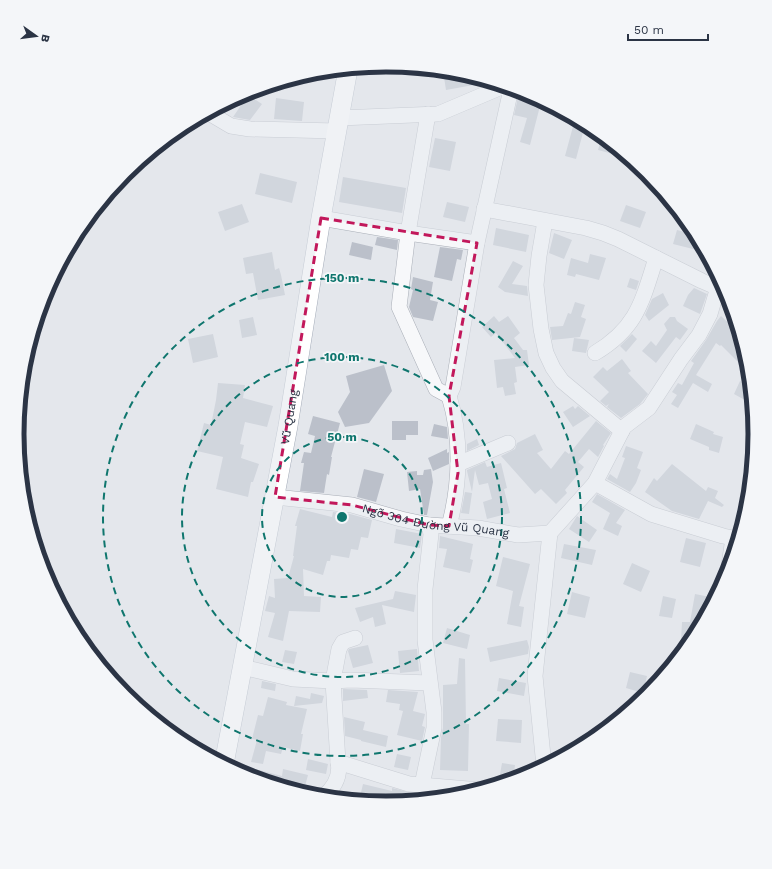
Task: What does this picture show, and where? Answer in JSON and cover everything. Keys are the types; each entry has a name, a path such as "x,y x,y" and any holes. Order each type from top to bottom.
{"main road":[{"name":"Vũ Quang","path":"225,758 288,426 321,218 347,75"}],"street":[{"path":"214,116 231,126 250,129 338,125 438,114 495,90"},
{"path":"449,526 456,493 458,464 454,416 449,396 452,387 477,243 510,95"},
{"path":"428,114 408,233 399,307 436,389 449,396"},
{"path":"484,209 586,228 603,233 716,285"},
{"path":"321,218 477,243"},
{"path":"545,221 536,285 541,329 546,354 562,381 622,431"},
{"path":"595,353 613,342 621,335 632,320 642,300 656,258"},
{"path":"543,760 535,676 550,533 595,483 624,427 649,408 699,335 719,294"},
{"path":"458,464 508,443"},
{"path":"595,483 651,514 733,537"},
{"name":"Ngõ 304 Đường Vũ Quang","path":"275,497 352,504 382,514 429,525 478,528 518,535 550,533"},
{"path":"422,785 434,728 434,712 429,683 425,640 425,589 431,534 429,525"},
{"path":"328,792 336,782 339,770 333,681 339,649 343,642 355,638"},
{"path":"242,666 294,679 429,683"},
{"path":"338,762 409,784 454,790"}],"highlighted area":[{"path":"321,218 477,243 449,396 458,473 449,526 429,525 352,505 275,497"}],"building":[{"path":"444,77 477,84 446,90"},
{"path":"253,98 262,104 250,120 233,117 243,102 247,100"},
{"path":"276,98 304,102 302,121 274,119"},
{"path":"518,98 540,107 530,145 520,142 527,118 514,115"},
{"path":"573,125 583,132 576,159 565,156"},
{"path":"435,138 456,142 450,171 429,167"},
{"path":"600,143 616,155 598,150"},
{"path":"260,173 297,182 292,203 255,194"},
{"path":"343,177 406,188 402,213 339,202"},
{"path":"447,202 469,207 465,222 443,217"},
{"path":"242,204 249,222 225,231 218,212"},
{"path":"626,205 646,212 640,228 620,221"},
{"path":"496,228 529,235 526,252 493,245"},
{"path":"677,230 687,233 697,249 697,250 673,244"},
{"path":"554,233 572,240 564,259 549,253"},
{"path":"377,237 398,240 397,250 375,245"},
{"path":"352,242 373,247 371,260 349,255"},
{"path":"440,247 463,250 461,260 457,259 452,281 434,277"},
{"path":"272,252 275,270 279,268 285,295 258,300 253,273 246,274 243,258"},
{"path":"590,254 606,258 599,280 576,274 575,277 567,275 571,258 588,263"},
{"path":"513,261 523,266 512,284 527,286 528,296 505,292 498,287"},
{"path":"413,277 433,282 430,300 438,302 433,321 413,317 409,307 413,290 411,289"},
{"path":"630,278 639,281 636,290 627,287"},
{"path":"694,288 707,294 700,314 683,306 688,295"},
{"path":"663,293 669,305 649,321 645,315 652,299"},
{"path":"575,302 585,305 581,317 586,319 580,337 552,340 550,327 563,326 568,313 571,314"},
{"path":"494,316 499,322 508,316 520,333 514,338 523,350 527,350 529,365 515,367 517,382 514,383 516,394 505,396 503,387 497,388 494,360 515,358 496,333 491,337 482,327"},
{"path":"721,316 731,326 741,363 721,345 720,346 716,343 696,375 712,384 708,392 693,383 678,408 671,404 677,395 672,392 678,383 682,385 694,363 691,361"},
{"path":"253,317 257,335 242,338 239,320"},
{"path":"670,317 675,317 677,321 688,329 680,340 676,337 656,363 642,351 651,341 656,346 667,330 664,324"},
{"path":"213,334 218,357 193,363 188,339"},
{"path":"632,334 637,339 626,352 620,346"},
{"path":"574,338 589,340 586,353 572,351"},
{"path":"622,359 631,371 628,373 648,394 640,404 621,418 607,407 609,404 606,406 600,401 609,392 593,377 603,367 607,371"},
{"path":"384,365 392,391 369,423 345,427 338,412 350,392 346,376"},
{"path":"740,381 744,383 746,401 734,394"},
{"path":"218,383 245,385 243,398 273,406 267,427 245,422 240,444 244,445 241,458 259,464 253,482 251,482 248,497 216,489 223,457 197,451 204,423 211,425"},
{"path":"573,406 575,409 578,406 590,416 573,427 563,412"},
{"path":"313,416 340,423 331,457 329,475 327,474 324,493 300,491 304,463 301,463 304,452 311,453 315,436 308,434"},
{"path":"392,421 418,421 418,435 406,435 406,440 392,440"},
{"path":"596,421 611,433 603,445 604,446 598,457 589,449 578,462 584,467 565,490 567,493 556,504 541,489 535,494 501,456 515,449 517,443 535,434 543,450 537,453 551,469 565,451 569,454"},
{"path":"434,424 447,427 448,439 431,436"},
{"path":"696,424 714,432 713,434 723,437 719,453 709,450 709,447 690,439"},
{"path":"477,439 479,445 467,451 467,444"},
{"path":"626,446 643,452 637,468 641,470 636,483 630,492 607,479 610,474 617,479 625,458 622,457"},
{"path":"447,449 447,453 449,452 449,464 433,471 428,458"},
{"path":"485,462 487,467 501,463 507,488 504,489 510,513 487,519 483,502 492,499 488,483 479,485 475,470 472,492 467,471"},
{"path":"672,464 706,491 708,487 718,491 715,498 724,505 722,507 708,501 699,519 672,511 645,492 654,478 657,481"},
{"path":"364,469 384,474 376,502 357,497"},
{"path":"431,469 433,482 427,515 424,515 420,489 409,491 407,472 417,471 417,475 423,475 424,470"},
{"path":"465,492 472,493 469,514 461,513"},
{"path":"597,494 625,510 616,523 622,526 618,536 603,529 610,513 592,502"},
{"path":"300,509 332,517 333,512 350,514 372,520 368,538 361,537 358,550 351,549 349,558 331,555 330,561 327,561 323,575 303,569 304,596 321,597 320,612 289,611 283,641 268,637 275,613 265,611 269,596 275,598 274,579 288,578 294,556 297,526 295,526"},
{"path":"577,516 597,530 589,542 569,529"},
{"path":"396,529 422,534 420,548 394,543"},
{"path":"440,536 473,544 470,559 473,560 470,573 443,567 447,549 439,548"},
{"path":"686,538 706,543 700,567 680,562"},
{"path":"564,544 596,550 592,565 561,558"},
{"path":"503,557 530,564 519,606 524,607 521,627 507,624 513,591 496,586"},
{"path":"632,563 650,571 641,592 623,584"},
{"path":"395,591 416,595 414,612 382,605 386,624 375,627 373,617 360,622 355,608 393,599"},
{"path":"572,592 590,597 585,618 567,614"},
{"path":"695,594 710,597 687,636 683,641 681,641 682,622 690,622"},
{"path":"663,596 676,599 672,618 659,616"},
{"path":"447,628 470,635 467,649 443,643"},
{"path":"527,640 529,647 528,654 490,662 487,648"},
{"path":"368,645 373,663 353,668 348,651 349,649"},
{"path":"417,649 419,671 400,673 398,651"},
{"path":"285,650 297,652 294,664 282,662"},
{"path":"459,658 465,659 466,724 469,724 468,771 440,770 441,738 443,728 443,685 457,684"},
{"path":"630,672 647,676 644,688 640,692 626,688"},
{"path":"499,678 526,683 524,696 497,691"},
{"path":"262,681 276,684 275,691 261,688"},
{"path":"343,689 367,690 368,698 343,701"},
{"path":"388,690 418,692 413,711 425,714 422,726 425,727 422,741 397,735 403,711 399,710 400,704 386,702"},
{"path":"311,693 324,696 322,703 294,706 296,696 310,699"},
{"path":"268,697 287,702 286,705 307,709 301,734 303,734 300,751 283,747 281,754 266,751 263,764 251,762 257,740 252,739 258,715 263,716"},
{"path":"344,717 365,722 363,730 388,736 386,747 345,736"},
{"path":"498,719 522,720 521,743 496,741"},
{"path":"397,754 411,757 408,770 394,767"},
{"path":"308,759 328,764 326,774 306,770"},
{"path":"502,763 515,765 514,773 499,778"},
{"path":"255,769 282,776 283,769 308,775 305,787 254,772"},
{"path":"363,784 392,791 392,788 412,793 410,796 360,796"}]}
